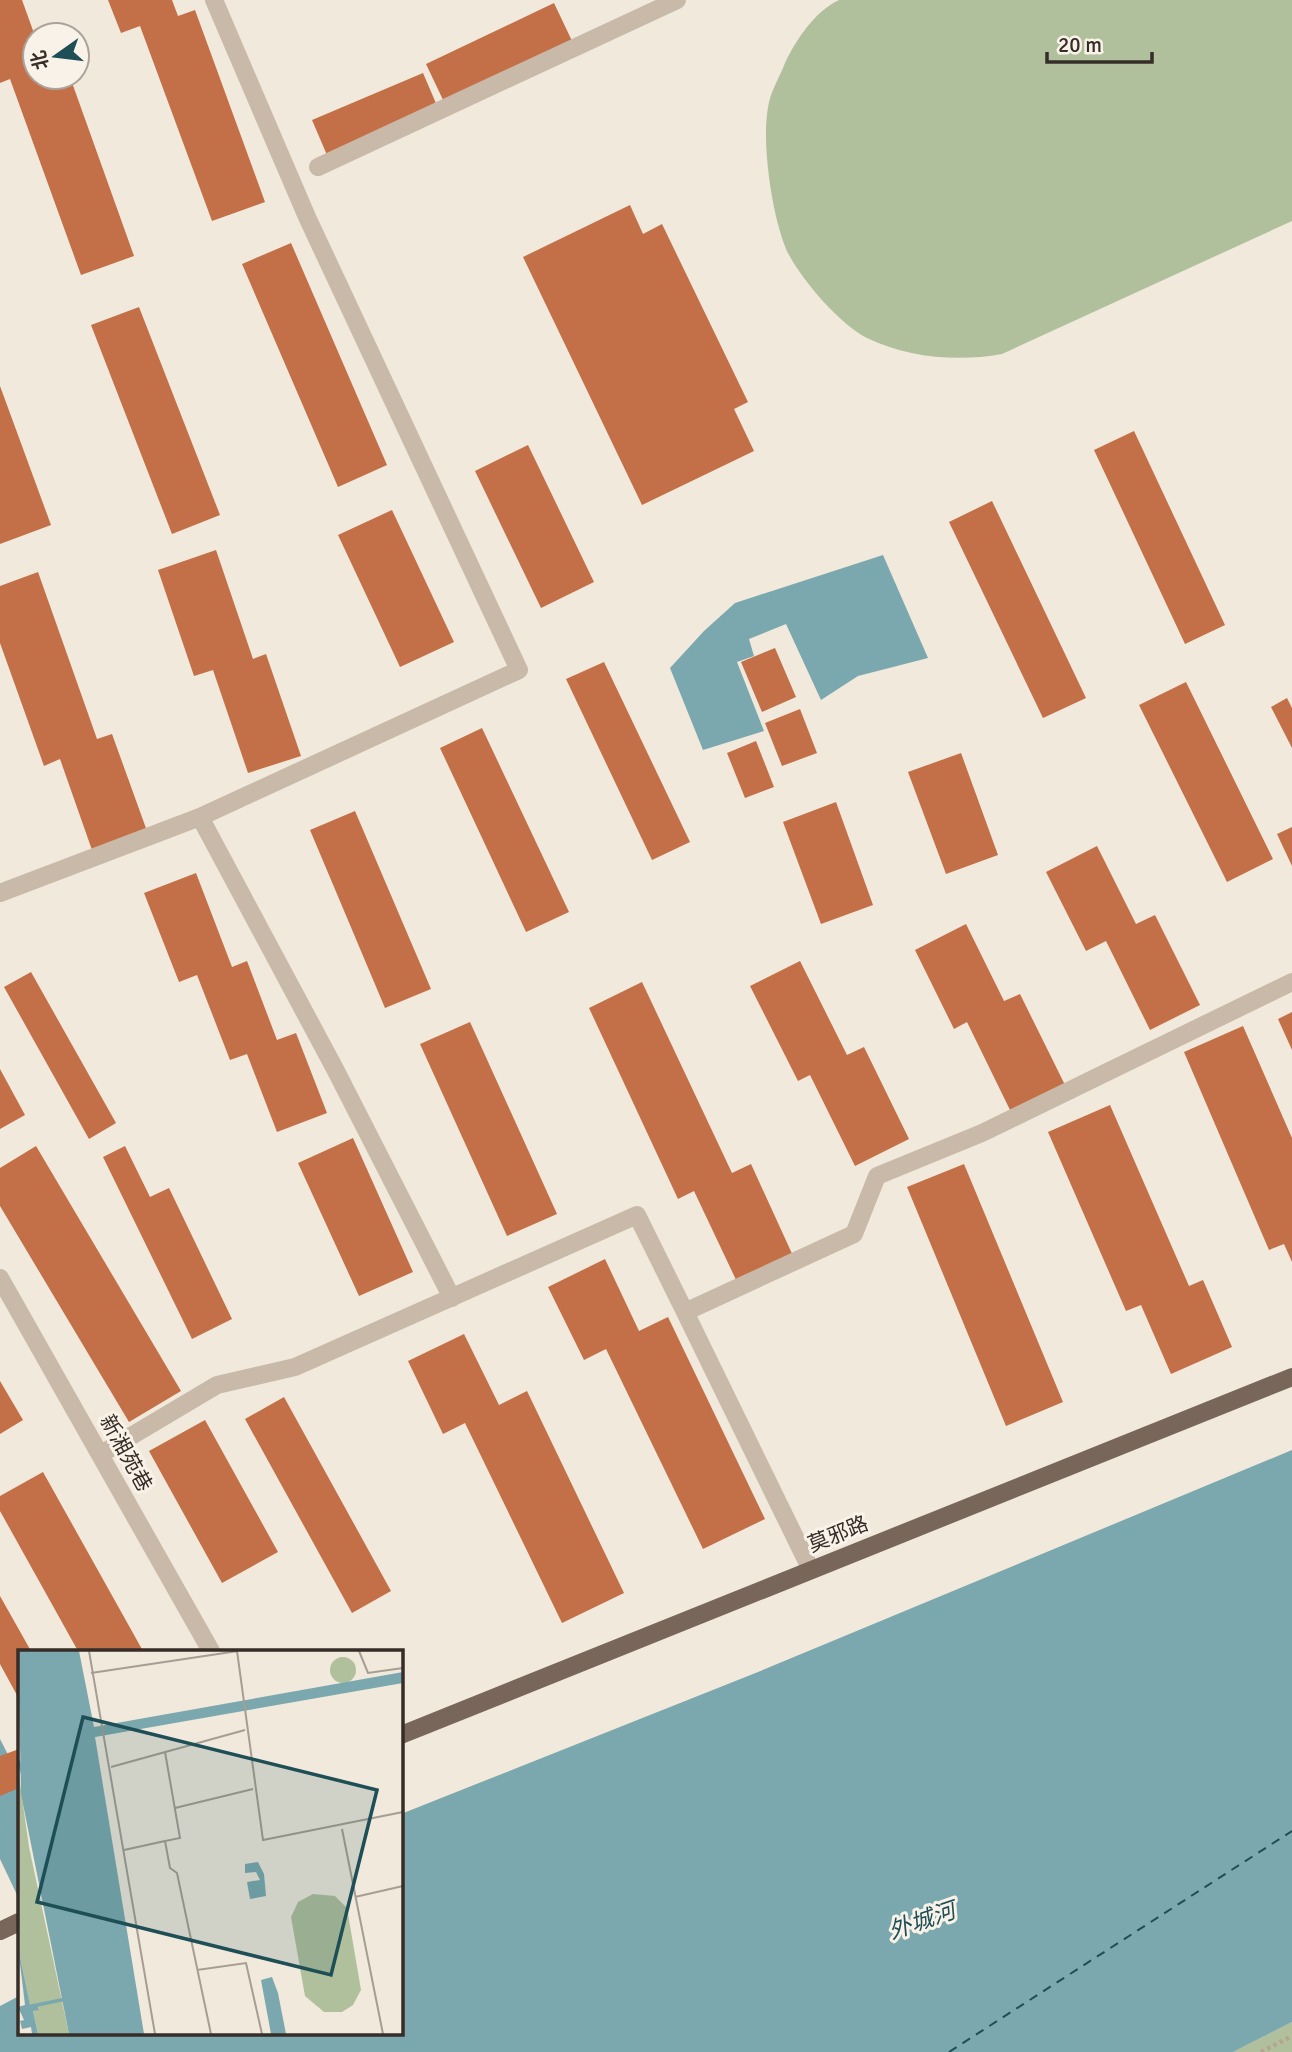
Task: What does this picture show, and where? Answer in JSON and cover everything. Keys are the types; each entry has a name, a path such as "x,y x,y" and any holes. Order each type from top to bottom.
{"main road":[{"name":"莫邪路","path":"402,1735 1292,1377"},
{"path":"0,1931 18,1922"}],"street":[{"path":"0,893 200,817 519,670 307,217 214,0"},
{"path":"318,167 677,0"},
{"path":"200,817 335,1069 452,1298"},
{"path":"685,1312 854,1234 877,1176 982,1133 1292,982"},
{"path":"101,1454 217,1385 295,1367 637,1215 811,1570"},
{"name":"新湘苑巷","path":"0,1278 210,1650"}],"path":[{"path":"1261,2052 1292,2036"}],"green space":[{"path":"839,0 1292,0 1292,221 1002,354 951,358 916,354 867,338 832,311 792,260 777,222 767,158 767,111 785,63 807,27 822,11"},
{"path":"1292,2022 1292,2052 1233,2052"}],"water":[{"path":"883,555 928,658 858,676 821,700 786,624 749,639 754,656 737,662 764,731 703,750 670,668 704,631 735,603"},
{"name":"外城河","path":"1292,1450 1292,2022 1233,2052 0,2052 0,2006 18,1997 18,2035 402,2035 402,1814 758,1672"},
{"path":"0,1739 18,1774 18,1897 0,1859"}],"building":[{"path":"0,0 22,0 30,21 21,21 21,91 75,91 134,256 81,275 10,79 0,83"},
{"path":"108,0 172,0 178,16 195,10 265,202 212,221 140,26 121,33"},
{"path":"554,3 573,43 445,104 426,64"},
{"path":"423,73 438,108 327,155 312,120"},
{"path":"630,205 643,234 662,224 748,402 734,409 754,451 642,505 523,257"},
{"path":"291,243 387,465 338,487 242,264"},
{"path":"139,307 220,515 172,534 91,325"},
{"path":"0,386 51,525 0,544"},
{"path":"1134,431 1225,625 1185,644 1094,450"},
{"path":"528,445 594,582 541,608 475,471"},
{"path":"992,501 1086,698 1043,718 949,522"},
{"path":"392,510 454,642 400,667 338,535"},
{"path":"216,550 253,659 266,654 301,756 248,773 213,670 194,676 158,570"},
{"path":"38,572 97,739 112,734 147,831 92,850 60,759 44,766 0,643 0,586"},
{"path":"775,648 796,697 762,712 741,662"},
{"path":"604,662 690,842 652,860 566,679"},
{"path":"1186,682 1273,859 1227,882 1139,705"},
{"path":"1287,698 1292,708 1292,748 1271,707"},
{"path":"800,709 817,753 782,766 765,723"},
{"path":"482,728 569,912 526,932 440,748"},
{"path":"756,741 774,787 745,798 727,753"},
{"path":"961,753 998,855 946,874 908,772"},
{"path":"836,802 873,905 821,924 783,822"},
{"path":"355,811 431,989 385,1008 310,830"},
{"path":"1292,827 1292,866 1277,834"},
{"path":"1097,846 1136,924 1155,915 1200,1005 1150,1030 1106,941 1086,951 1046,872"},
{"path":"196,873 232,967 247,961 277,1040 296,1033 327,1113 277,1132 247,1054 230,1060 197,975 179,982 144,893"},
{"path":"966,924 1004,1001 1020,994 1065,1085 1011,1112 967,1022 954,1029 915,950"},
{"path":"800,961 847,1055 864,1047 909,1139 855,1166 810,1075 798,1081 750,986"},
{"path":"31,972 116,1123 89,1139 4,987"},
{"path":"642,982 732,1173 751,1164 794,1258 738,1284 694,1191 678,1199 589,1008"},
{"path":"1292,1012 1292,1050 1278,1019"},
{"path":"470,1022 557,1214 507,1236 420,1044"},
{"path":"1243,1026 1292,1138 1292,1262 1284,1244 1269,1250 1184,1052"},
{"path":"0,1069 25,1115 0,1129"},
{"path":"1110,1105 1189,1286 1203,1280 1232,1347 1171,1374 1141,1305 1126,1311 1048,1132"},
{"path":"353,1138 413,1272 359,1296 298,1163"},
{"path":"36,1146 181,1391 129,1422 0,1206 0,1168"},
{"path":"125,1146 150,1197 169,1188 232,1319 192,1339 103,1157"},
{"path":"964,1164 1063,1402 1006,1426 907,1187"},
{"path":"605,1259 639,1331 668,1317 765,1519 703,1549 606,1349 584,1360 548,1287"},
{"path":"464,1334 499,1405 527,1391 624,1593 562,1623 465,1423 443,1434 408,1361"},
{"path":"0,1381 23,1420 0,1434"},
{"path":"284,1397 391,1591 352,1613 245,1419"},
{"path":"205,1420 278,1552 222,1583 149,1451"},
{"path":"43,1472 142,1650 77,1650 0,1511 0,1496"},
{"path":"0,1596 30,1650 18,1650 18,1697 0,1664"},
{"path":"18,1749 18,1788 0,1796 0,1756"}],"ferry route":[{"path":"949,2052 1292,1831"}]}
